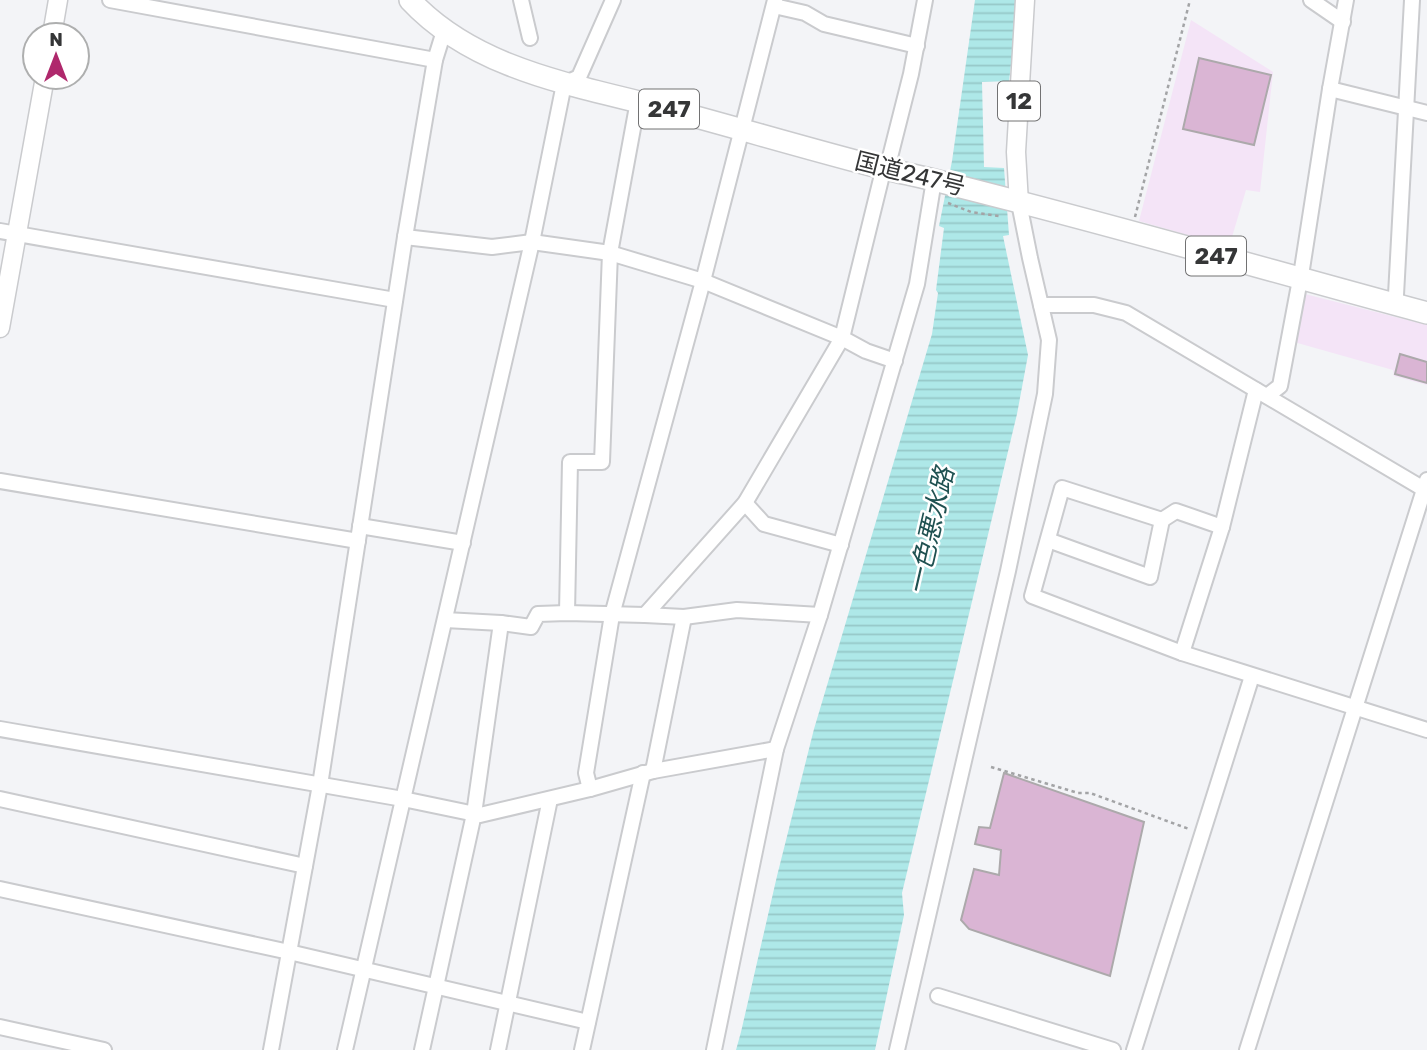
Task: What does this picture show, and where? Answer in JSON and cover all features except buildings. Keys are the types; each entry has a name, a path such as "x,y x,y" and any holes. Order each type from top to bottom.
{"highway":[{"name":"国道247号","path":"410,0 444,31 477,51 564,84 638,101 887,169 940,188 1427,313"}],"main road":[{"path":"54,21 58,0"},
{"name":"12","path":"1011,206 1025,0"},
{"path":"0,328 9,232 42,91"}],"street":[{"path":"110,0 435,60"},
{"path":"521,0 530,38"},
{"path":"345,1050 532,242 564,84 579,77 612,0"},
{"path":"645,615 745,503 842,338 882,175 887,169 917,46 925,0"},
{"path":"1311,0 1343,22"},
{"path":"1261,393 1280,386 1346,0"},
{"path":"1394,304 1412,0"},
{"path":"590,789 586,773 612,615 704,281 774,3 805,13 824,24 917,46"},
{"path":"271,1050 320,785 435,60 444,31"},
{"path":"1330,89 1427,113"},
{"path":"567,613 570,462 602,462 610,253 638,101"},
{"path":"714,1050 776,749 841,545 917,284 940,188"},
{"path":"897,1050 1005,584 1045,394 1049,340 1030,258 1011,206"},
{"path":"9,232 395,300"},
{"path":"405,237 492,247 532,242 610,253 704,281 894,361"},
{"path":"1041,305 1094,305 1126,313 1426,487 1247,1050"},
{"path":"1182,653 1223,527 1261,393"},
{"path":"0,481 358,541"},
{"path":"1162,520 1062,488 1032,596 1182,653 1427,730"},
{"path":"745,503 764,524 841,545"},
{"path":"1048,540 1150,577 1162,520 1176,511 1223,527"},
{"path":"360,526 463,543"},
{"path":"445,620 531,627 538,614 684,617 737,610 820,615"},
{"path":"582,1050 684,617"},
{"path":"422,1050 474,814 501,623"},
{"path":"1134,1050 1252,676"},
{"path":"0,729 403,799 480,815 648,772 776,749"},
{"path":"0,799 305,866"},
{"path":"498,1050 550,799"},
{"path":"0,889 289,952 588,1022"},
{"path":"938,996 1114,1050"},
{"path":"0,1027 104,1050"}],"path":[{"path":"1133,223 1190,0"},
{"path":"940,188 971,212 1011,206"},
{"path":"991,767 1078,793 1090,793 1202,834"}],"shaded area":[{"path":"1191,20 1273,72 1260,192 1246,190 1229,247 1139,221"},
{"path":"1301,293 1427,325 1427,385 1394,376 1393,370 1294,342"}],"water":[{"name":"一色悪水路","path":"975,0 1019,0 1009,81 982,82 984,167 1004,168 1009,235 1003,236 1028,355 1017,414 902,893 904,915 875,1050 736,1050 814,729 932,334 944,228 939,226 952,161"}]}
